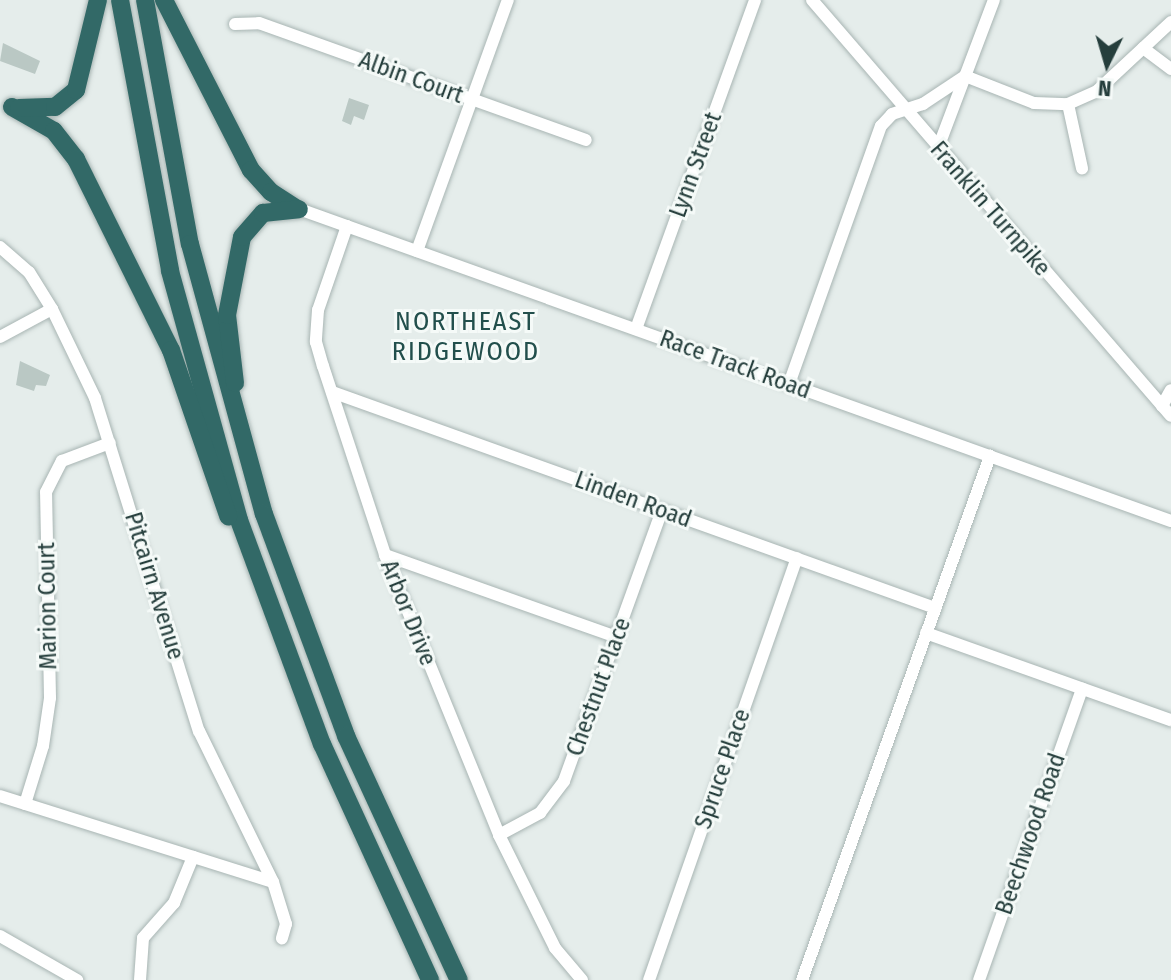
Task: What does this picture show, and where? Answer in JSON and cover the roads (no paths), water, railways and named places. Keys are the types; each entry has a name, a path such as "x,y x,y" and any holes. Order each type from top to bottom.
{"highway":[{"path":"6,105 47,109 72,96 84,74 98,0"},
{"path":"120,0 170,271 259,582"},
{"path":"145,0 190,244 245,453 346,736 459,980"},
{"path":"164,0 251,170 271,192 299,209"},
{"path":"6,105 54,131 76,159 171,350 215,488 259,582 338,784 430,980"},
{"path":"245,453 227,326 232,277 250,223 271,211 299,209"}],"street":[{"path":"417,251 508,0"},
{"name":"Lynn Street","path":"636,329 755,0"},
{"name":"Franklin Turnpike","path":"812,0 1167,411"},
{"path":"938,148 994,0"},
{"path":"965,76 1034,103 1068,104 1097,91 1171,22"},
{"name":"Albin Court","path":"235,24 259,23 586,140"},
{"path":"1143,48 1171,69"},
{"path":"789,384 879,130 887,118 965,76"},
{"path":"1068,104 1082,168"},
{"name":"Race Track Road","path":"299,209 1171,521"},
{"name":"Arbor Drive","path":"347,226 316,320 319,353 385,555 499,835 551,941 582,980"},
{"name":"Pitcairn Avenue","path":"0,247 20,261 52,309 89,384 199,731 273,882 286,924 282,938"},
{"path":"0,337 52,309"},
{"path":"1167,411 1171,390"},
{"name":"Linden Road","path":"332,392 935,608"},
{"name":"Marion Court","path":"25,804 43,746 50,698 46,492 62,461 110,443"},
{"path":"802,980 990,456"},
{"name":"Chestnut Place","path":"499,835 528,822 557,793 662,511"},
{"path":"385,555 617,637"},
{"name":"Spruce Place","path":"649,980 797,558"},
{"path":"926,633 1171,720"},
{"name":"Beechwood Road","path":"979,980 1082,689"},
{"path":"0,796 273,882"},
{"path":"140,980 143,938 174,903 193,857"},
{"path":"0,936 77,980"}],"district":[{"name":"NORTHEAST RIDGEWOOD","path":"466,337"}]}
